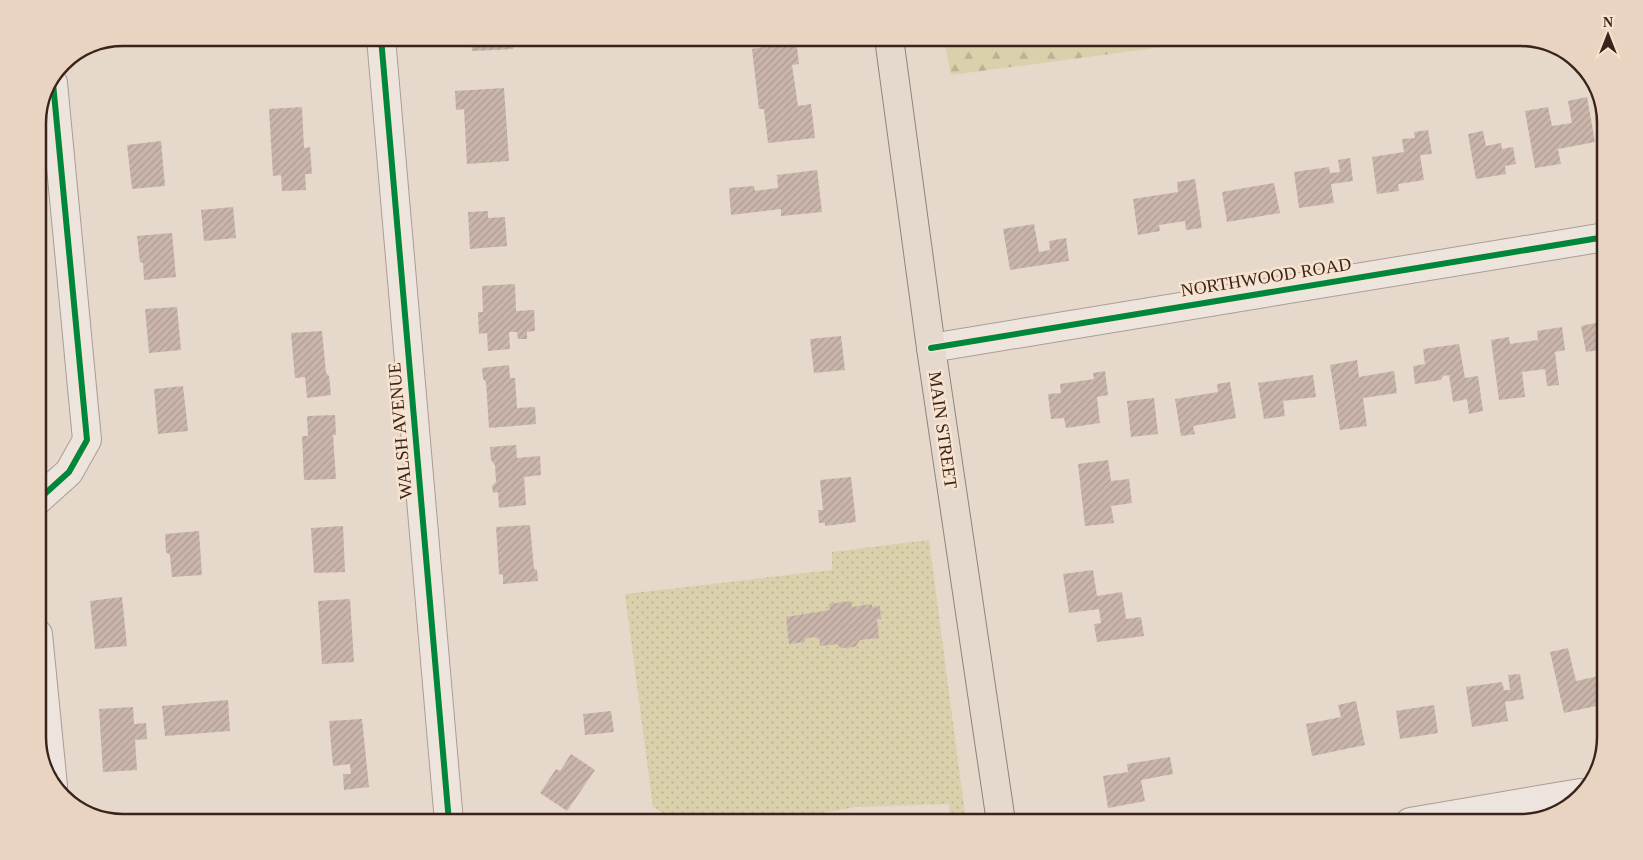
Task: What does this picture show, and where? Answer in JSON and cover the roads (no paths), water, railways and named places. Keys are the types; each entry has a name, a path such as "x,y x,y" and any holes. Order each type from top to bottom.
{"main road":[{"name":"MAIN STREET","path":"890,46 931,348 1000,814"}],"street":[{"name":"WALSH AVENUE","path":"382,46 448,814"},
{"path":"46,493 69,472 87,440 54,90"},
{"name":"NORTHWOOD ROAD","path":"931,348 1597,238"},
{"path":"46,715 51,764"},
{"path":"1457,814 1572,794"}]}
